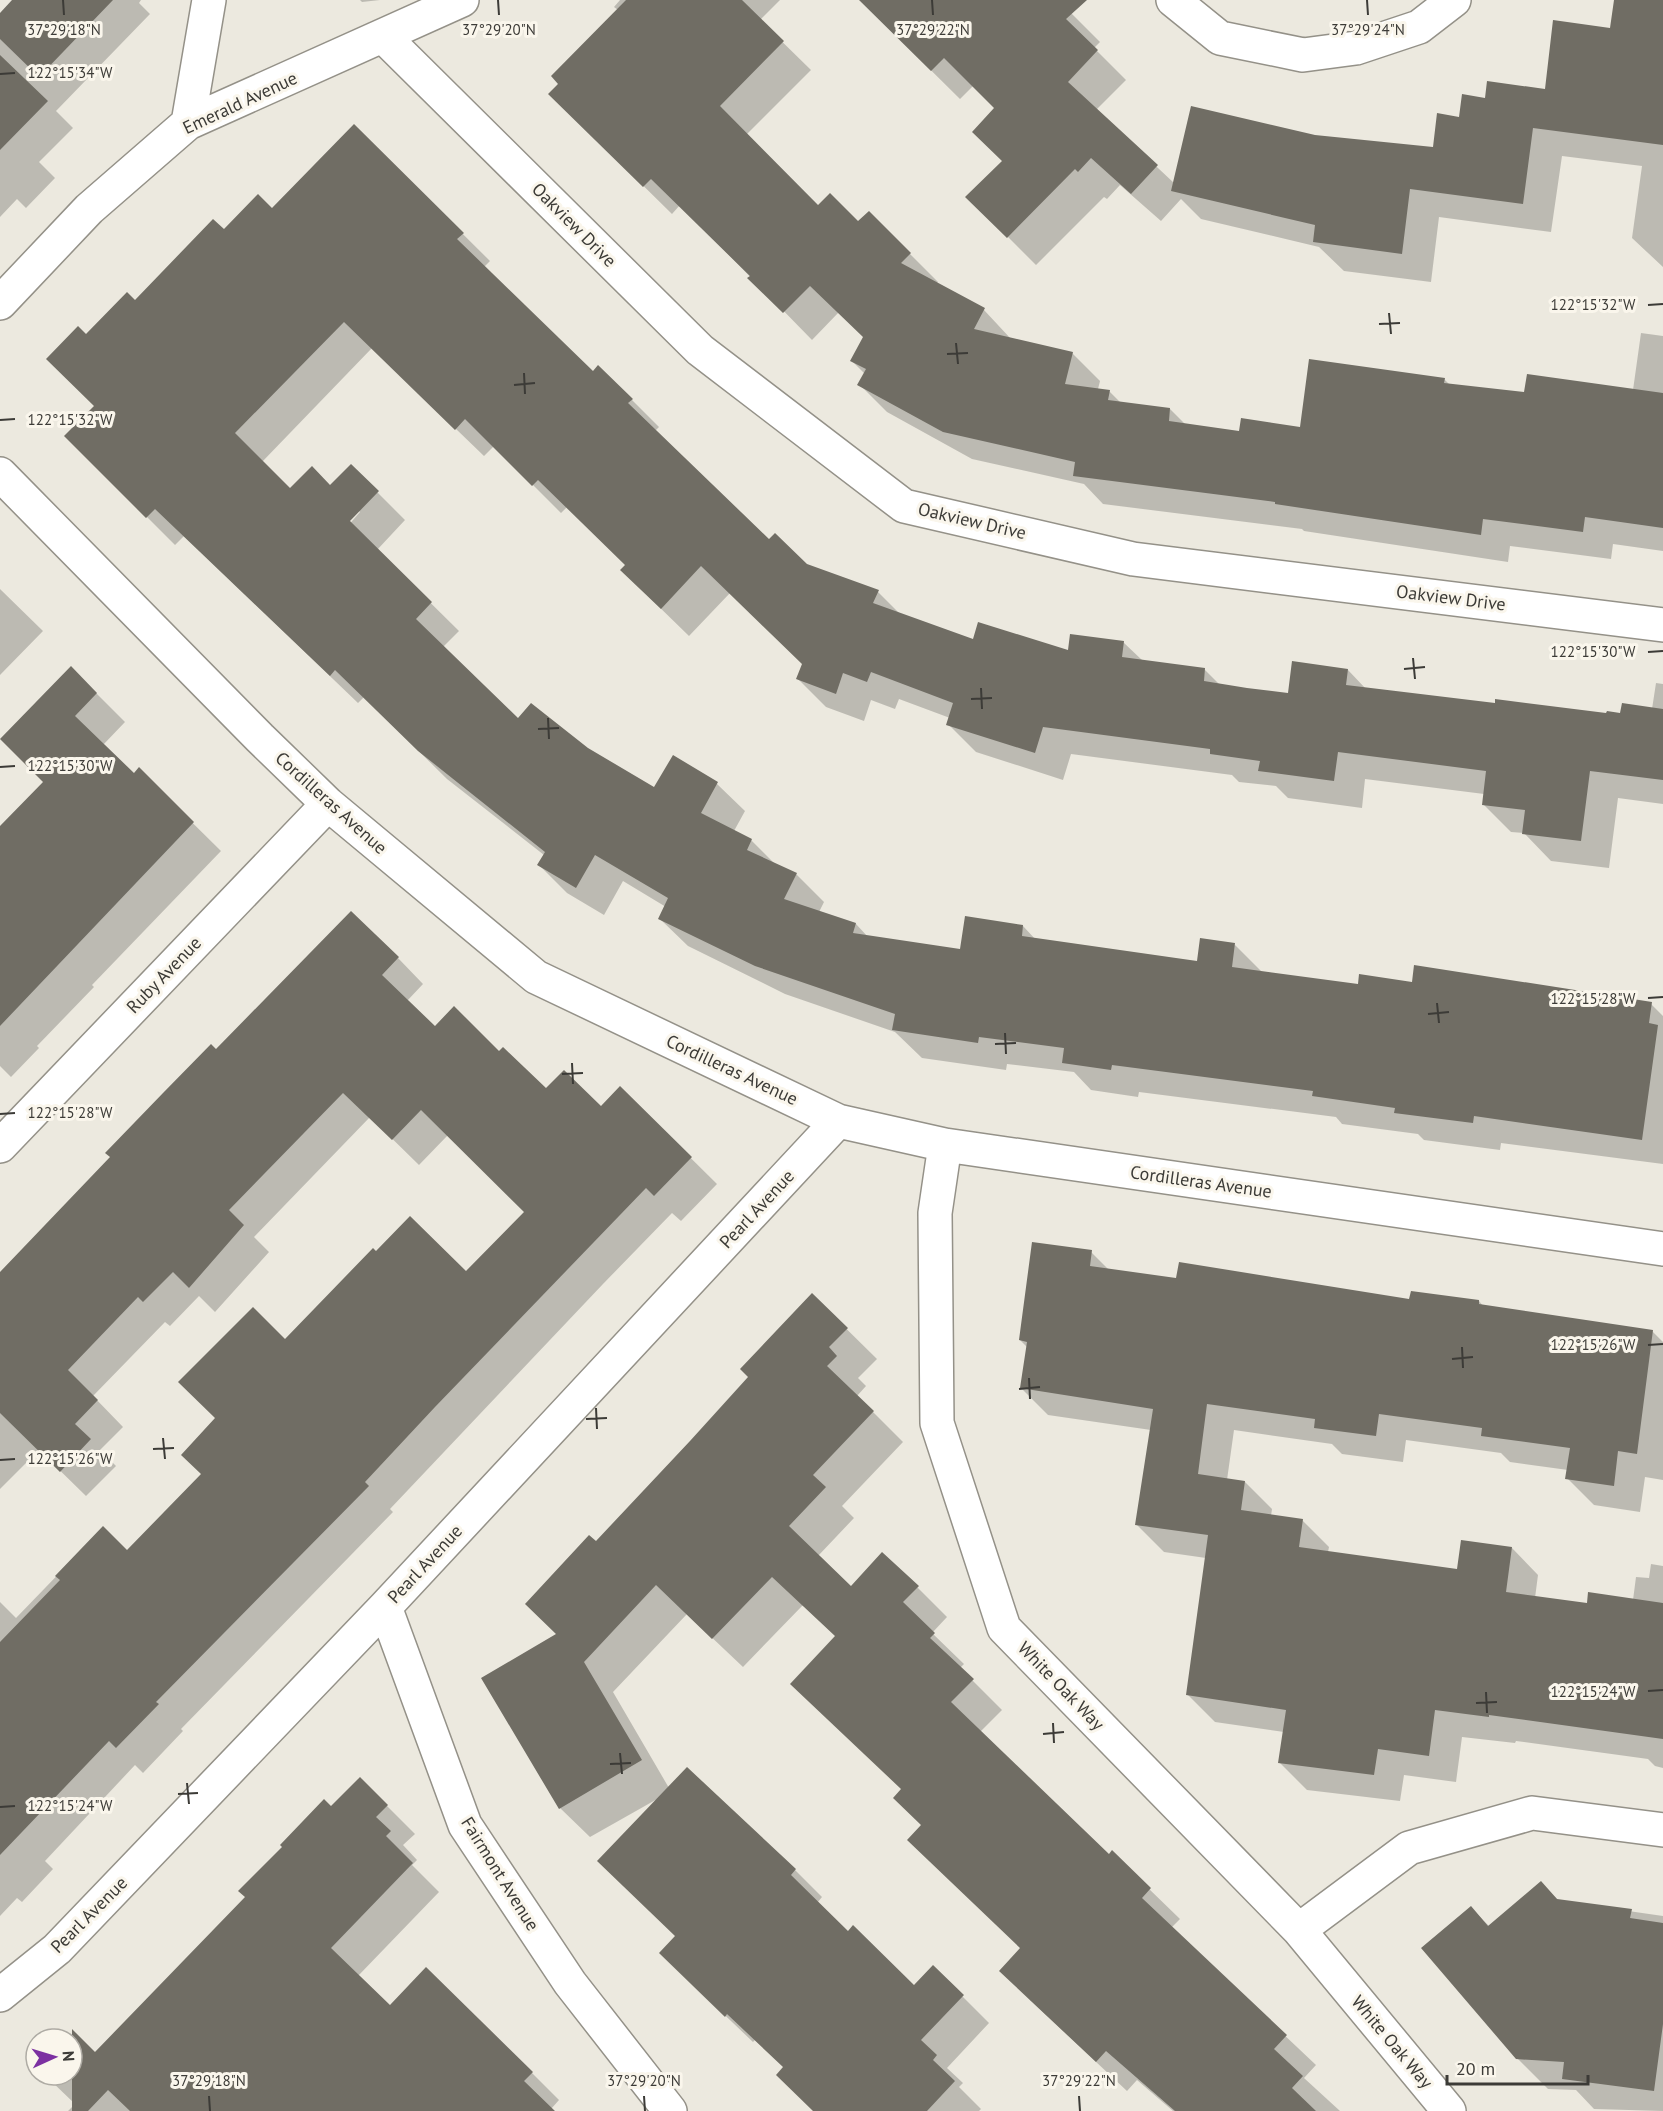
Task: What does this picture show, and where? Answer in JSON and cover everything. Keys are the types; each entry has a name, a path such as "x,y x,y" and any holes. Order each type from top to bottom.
{"street":[{"path":"188,123 209,0"},
{"name":"Emerald Avenue","path":"0,303 89,209 188,123 384,37 462,0"},
{"path":"1173,0 1220,38 1303,55 1356,48 1419,27 1454,0"},
{"name":"Oakview Drive","path":"384,37 700,350 904,506 1133,559 1663,625"},
{"name":"Cordilleras Avenue","path":"0,474 328,804 536,977 838,1121 945,1145 1663,1249"},
{"name":"Ruby Avenue","path":"0,1146 328,804"},
{"name":"Pearl Avenue","path":"0,1995 57,1949 385,1607 838,1121"},
{"name":"White Oak Way","path":"945,1145 935,1213 937,1424 1004,1628 1299,1930 1449,2111"},
{"name":"Fairmont Avenue","path":"385,1607 465,1824 570,1983 670,2111"},
{"path":"1299,1930 1409,1848 1532,1813 1663,1830"}],"building":[{"path":"12,0 113,0 39,77 0,39 0,13"},
{"path":"626,0 742,0 784,41 720,106 818,205 830,193 858,221 869,211 911,253 901,263 985,308 974,329 1073,352 1065,384 1110,390 1108,400 1170,408 1169,421 1239,431 1241,418 1300,427 1309,359 1445,378 1444,383 1524,392 1527,374 1663,393 1663,528 1585,517 1583,532 1483,519 1481,535 1275,504 1275,502 1073,476 1075,462 943,432 857,385 866,369 850,361 863,337 810,286 783,313 747,278 750,276 651,179 643,187 548,94 558,84 551,76"},
{"path":"859,0 1087,0 1066,19 1098,50 1068,82 1158,165 1131,194 1091,158 1078,172 1075,169 1007,238 965,197 1002,161 972,132 994,108 944,58 931,71"},
{"path":"1614,0 1663,0 1663,145 1533,128 1523,204 1410,189 1402,254 1313,242 1315,225 1171,191 1191,106 1315,135 1433,147 1437,113 1459,117 1462,94 1485,98 1487,81 1545,89 1553,20 1610,28"},
{"path":"0,55 48,101 0,150"},
{"path":"354,124 464,233 457,239 593,371 598,365 633,399 628,403 769,539 775,533 807,564 879,590 873,603 973,639 978,622 1068,650 1070,634 1124,641 1122,657 1205,668 1204,681 1247,688 1288,693 1292,661 1348,669 1346,685 1495,703 1495,699 1606,713 1607,711 1620,713 1622,703 1663,709 1663,780 1590,771 1581,841 1522,834 1525,810 1482,805 1486,771 1338,752 1334,781 1258,771 1260,761 1210,754 1210,749 1043,727 1035,753 946,725 953,703 871,672 867,682 843,673 836,694 796,679 802,664 701,566 661,609 620,570 625,565 538,480 532,486 465,419 455,430 344,322 235,433 290,488 312,466 330,485 351,464 379,491 350,521 432,602 416,619 518,718 531,703 588,748 654,787 673,755 718,782 701,813 752,839 747,850 797,873 784,899 856,923 853,933 960,949 965,916 1023,925 1022,936 1197,961 1200,938 1235,943 1232,967 1358,984 1359,974 1412,982 1414,965 1652,1002 1649,1023 1658,1025 1642,1140 1474,1116 1473,1123 1394,1113 1395,1108 1312,1096 1313,1091 1112,1065 1111,1070 1062,1063 1064,1048 979,1037 978,1043 892,1030 895,1014 755,966 658,919 668,898 595,855 576,888 537,865 545,852 418,751 335,670 330,676 155,509 146,518 64,436 94,406 46,359 78,326 86,334 127,292 135,300 213,219 224,229 258,194 272,208"},
{"path":"71,666 97,693 75,716 134,773 139,767 194,822 0,1026 0,826 43,782 0,739"},
{"path":"351,911 399,957 382,975 435,1026 454,1006 499,1051 503,1047 546,1088 564,1070 601,1106 620,1086 692,1157 654,1196 646,1188 365,1482 369,1486 156,1702 159,1704 116,1748 109,1741 0,1855 0,1642 60,1580 55,1576 103,1526 127,1550 201,1474 181,1455 215,1418 178,1382 253,1307 285,1339 373,1248 376,1251 410,1216 466,1271 524,1212 421,1110 392,1140 343,1093 229,1210 244,1225 189,1288 173,1272 143,1302 138,1297 68,1370 98,1400 75,1424 91,1439 60,1472 0,1413 0,1272 110,1157 105,1153 163,1093 211,1044 216,1049"},
{"path":"1032,1242 1092,1250 1090,1266 1176,1278 1179,1262 1409,1299 1411,1291 1479,1300 1479,1304 1653,1330 1637,1454 1618,1451 1614,1486 1565,1479 1570,1448 1481,1436 1482,1428 1379,1414 1376,1436 1314,1428 1315,1419 1207,1404 1198,1474 1245,1481 1241,1510 1303,1519 1299,1547 1457,1569 1461,1540 1512,1547 1506,1592 1587,1603 1588,1592 1663,1603 1663,1739 1489,1715 1489,1717 1435,1710 1429,1756 1378,1749 1374,1775 1278,1763 1286,1710 1186,1695 1208,1535 1135,1525 1153,1409 1020,1388 1027,1342 1019,1340"},
{"path":"812,1293 848,1328 829,1347 837,1356 827,1366 874,1411 813,1475 826,1487 789,1526 851,1586 882,1552 919,1586 903,1602 935,1633 930,1638 974,1679 951,1702 1109,1854 1112,1850 1151,1888 1142,1898 1287,2035 1274,2049 1303,2076 1292,2088 1316,2111 1175,2111 1106,2051 1096,2062 999,1971 1020,1948 907,1840 921,1825 893,1798 901,1789 790,1684 835,1636 772,1577 712,1639 656,1585 584,1662 642,1760 559,1809 481,1678 556,1634 525,1604 589,1535 596,1541 690,1441 748,1377 740,1369"},
{"path":"687,1767 796,1869 791,1875 848,1931 853,1925 914,1985 933,1965 964,1995 921,2040 937,2055 933,2060 955,2081 927,2111 813,2111 776,2075 783,2067 727,2014 725,2017 659,1953 675,1936 597,1861"},
{"path":"360,1777 388,1805 376,1817 391,1831 386,1836 413,1863 331,1948 390,2005 426,1967 533,2072 524,2081 555,2111 130,2111 108,2090 88,2111 72,2111 72,2087 84,2087 84,2041 95,2052 245,1897 238,1891 282,1847 280,1845 324,1799 331,1806"},
{"path":"1541,1881 1557,1899 1632,1909 1630,1918 1663,1923 1663,2024 1654,2091 1562,2079 1564,2062 1516,2059 1421,1948 1471,1906 1488,1926"}]}
